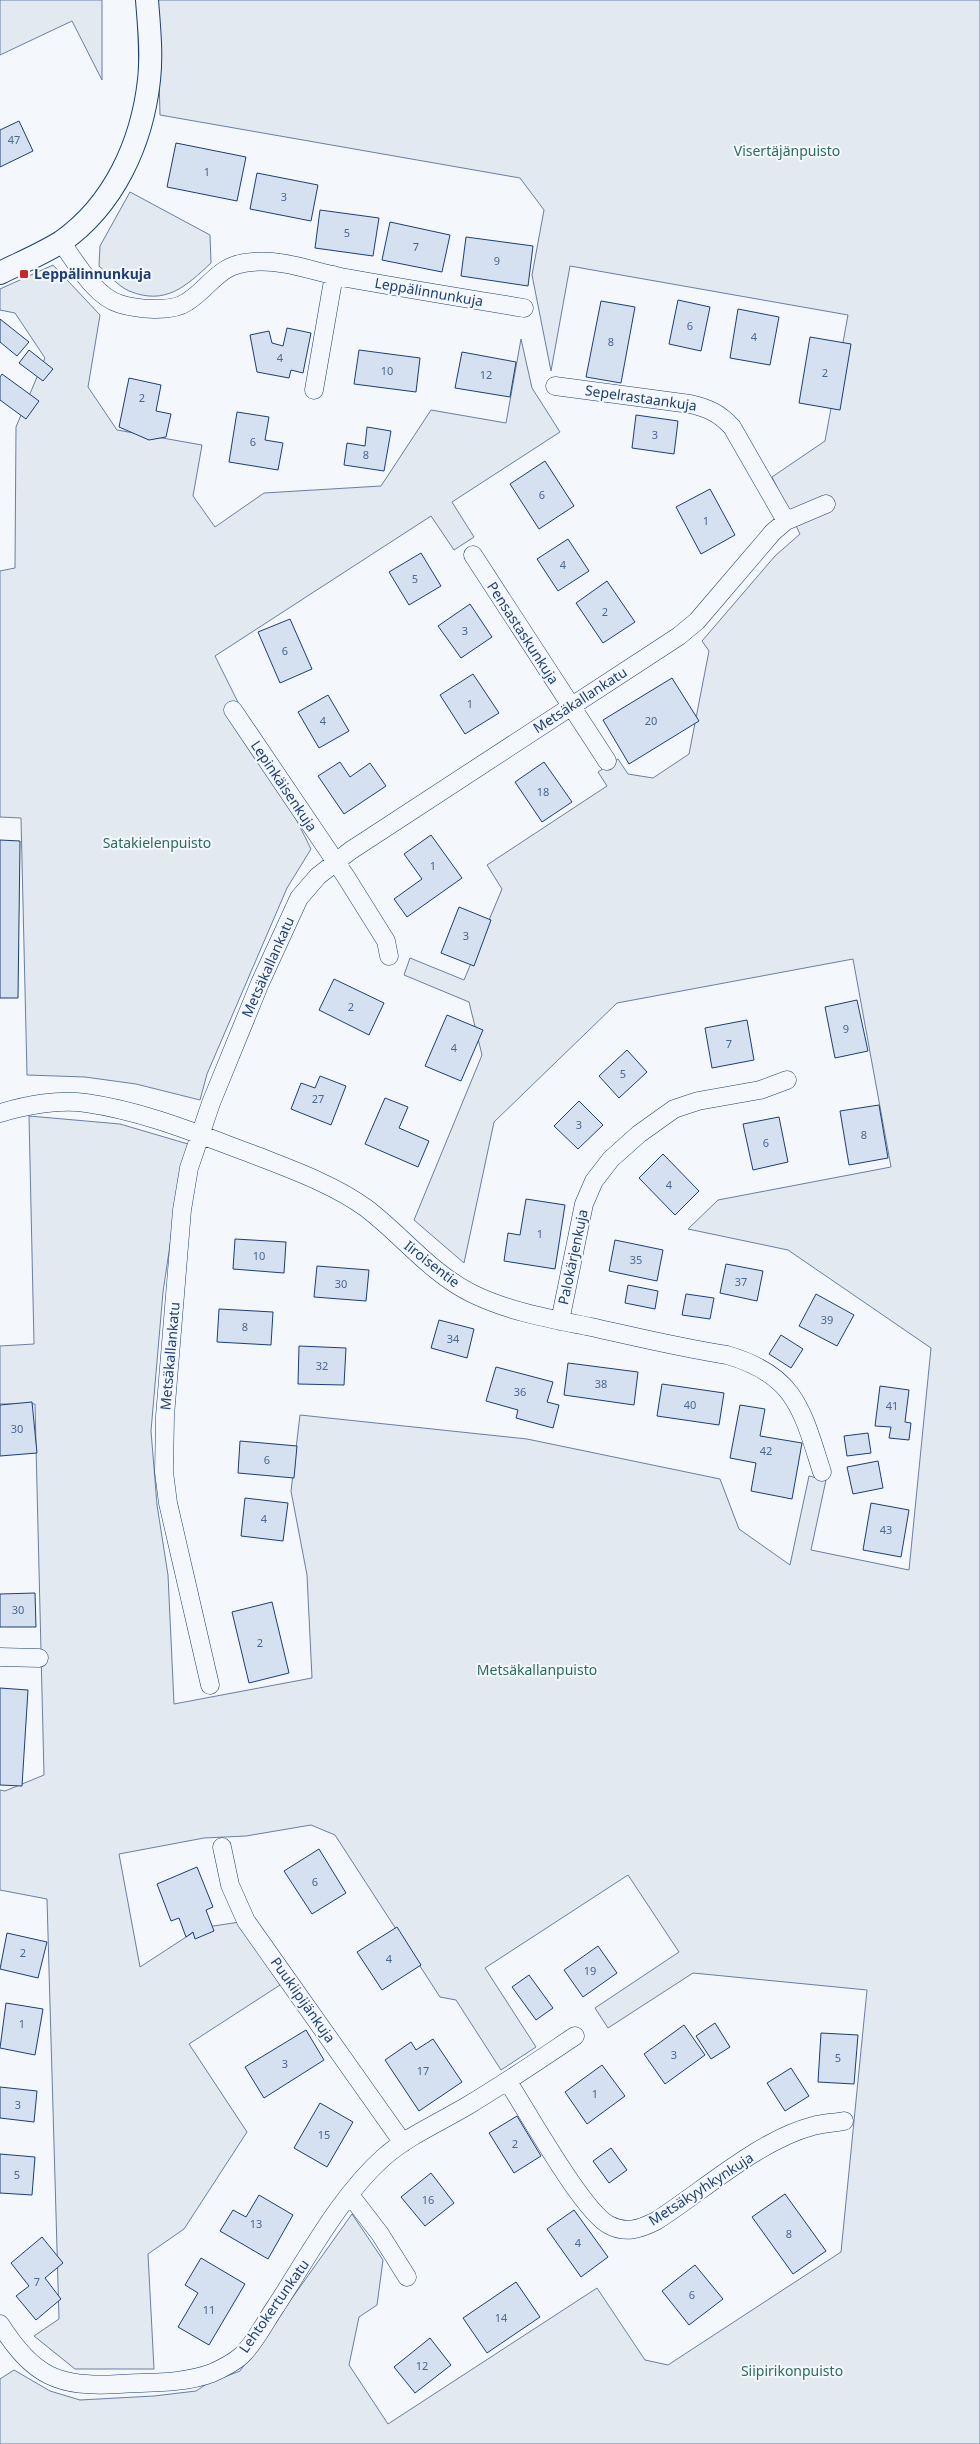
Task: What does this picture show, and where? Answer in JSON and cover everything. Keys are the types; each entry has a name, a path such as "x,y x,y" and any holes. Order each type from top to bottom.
{"street":[{"path":"0,273 61,242 86,222 108,196 125,167 137,136 149,78 147,0"},
{"name":"Leppälinnunkuja","path":"61,242 103,294 119,304 141,308 169,308 185,304 218,272 234,264 273,262 334,275 524,308"},
{"path":"314,390 334,275"},
{"name":"Sepelrastaankuja","path":"556,386 708,408 721,416 732,427 786,521"},
{"name":"Metsäkallankatu","path":"210,1684 168,1503 164,1454 165,1416 182,1210 189,1168 200,1135 283,931 299,898 318,876 335,862 679,636 697,621 773,532 786,521 826,504"},
{"name":"Pensastaskunkuja","path":"473,554 606,761"},
{"name":"Lepinkäisenkuja","path":"233,710 386,941 388,956"},
{"name":"Palokärjenkuja","path":"560,1320 584,1204 594,1181 611,1159 639,1134 674,1109 698,1101 760,1090 787,1080"},
{"name":"Iiroisentie","path":"0,1112 46,1103 84,1103 160,1120 298,1172 365,1207 418,1257 450,1282 504,1307 752,1362 774,1376 790,1392 803,1414 822,1472"},
{"path":"0,1657 39,1658"},
{"name":"Puukiipijänkuja","path":"222,1847 230,1885 246,1920 403,2143"},
{"name":"Lehtokertunkatu","path":"0,2324 22,2352 44,2373 55,2379 70,2383 89,2386 172,2380 196,2378 213,2372 242,2356 350,2195 367,2174 403,2143 508,2082 575,2036"},
{"name":"Metsäkyyhkynkuja","path":"508,2082 584,2202 608,2225 623,2230 637,2230 656,2221 764,2148 787,2136 814,2126 844,2121"},
{"path":"350,2195 380,2234 407,2277"}],"green space":[{"path":"0,0 102,0 102,80 72,21 0,55"},
{"name":"Metsäkallanpuisto","path":"157,0 980,0 980,2444 0,2444 0,2379 14,2370 50,2391 80,2400 154,2396 196,2391 208,2383 240,2371 352,2214 383,2260 377,2305 359,2317 349,2365 388,2424 597,2288 645,2360 668,2365 841,2252 867,1990 693,1973 608,2028 595,2008 679,1952 628,1875 485,1968 536,2047 501,2070 456,2000 440,1997 335,1835 311,1825 246,1836 204,1838 119,1854 140,1967 200,1928 240,1922 280,1985 189,2044 247,2132 184,2229 148,2254 154,2369 75,2369 34,2336 59,2319 47,1899 0,1890 0,1790 5,1791 44,1775 35,1404 0,1404 0,1346 34,1344 29,1116 120,1124 188,1144 182,1164 163,1292 151,1431 157,1505 168,1575 174,1704 312,1678 307,1575 291,1491 300,1415 527,1439 720,1479 739,1529 790,1565 809,1476 826,1480 811,1550 909,1570 931,1348 788,1250 688,1229 718,1200 891,1167 853,959 617,1003 494,1122 464,1263 414,1220 482,1055 469,1002 404,975 410,958 464,980 502,889 487,865 607,786 598,772 618,759 628,774 653,778 689,754 709,651 702,641 775,556 800,534 772,477 825,441 848,315 570,266 551,371 532,275 544,210 520,178 160,115"},
{"path":"130,192 210,235 211,263 184,286 165,295 142,295 129,291 117,283 99,266 100,246"},
{"name":"Satakielenpuisto","path":"53,265 100,315 88,387 117,430 202,445 193,496 215,527 264,493 381,486 431,410 506,423 521,339 532,388 560,432 452,502 474,537 454,550 431,516 215,656 311,849 287,888 207,1074 200,1100 136,1084 85,1077 27,1075 21,818 0,817 0,571 15,568 16,427 45,358 15,313 0,310 0,289"}],"building":[{"path":"19,121 33,151 0,167 0,130"},
{"path":"176,143 246,157 237,201 167,187"},
{"path":"257,173 318,185 311,221 250,209"},
{"path":"320,210 379,218 373,256 315,248"},
{"path":"390,222 450,235 442,272 382,260"},
{"path":"466,237 533,246 528,286 461,276"},
{"path":"678,300 710,307 701,351 669,344"},
{"path":"601,301 635,307 621,383 586,377"},
{"path":"738,309 779,317 770,365 730,358"},
{"path":"0,319 29,342 17,356 0,342"},
{"path":"287,328 311,333 303,373 291,370 289,378 257,372 250,335 269,331 272,343 283,346"},
{"path":"810,337 851,344 840,410 799,403"},
{"path":"29,350 53,369 43,381 19,363"},
{"path":"359,350 420,358 416,392 354,384"},
{"path":"462,352 516,362 510,397 455,388"},
{"path":"2,374 39,401 26,419 0,400 0,377"},
{"path":"129,378 161,385 156,411 171,414 166,437 149,440 119,427"},
{"path":"237,412 269,417 265,440 283,443 278,470 229,462"},
{"path":"636,415 678,421 674,454 632,448"},
{"path":"367,427 391,431 384,471 344,465 347,443 365,446"},
{"path":"545,461 574,506 539,529 510,484"},
{"path":"710,489 735,535 701,554 676,507"},
{"path":"568,539 589,571 558,591 537,559"},
{"path":"421,553 441,586 409,605 389,572"},
{"path":"607,581 635,622 603,643 576,603"},
{"path":"470,604 492,637 461,658 438,626"},
{"path":"290,619 312,669 280,683 258,632"},
{"path":"473,674 499,713 465,734 440,695"},
{"path":"672,678 699,721 629,764 603,720"},
{"path":"328,695 349,731 319,748 298,712"},
{"path":"340,762 350,777 370,763 386,786 344,814 318,776"},
{"path":"544,762 572,802 542,822 515,782"},
{"path":"431,835 462,878 407,917 394,899 422,879 404,854"},
{"path":"0,840 20,841 18,998 0,998"},
{"path":"459,907 491,920 474,966 441,953"},
{"path":"334,979 384,1003 369,1035 319,1010"},
{"path":"857,1000 868,1051 835,1058 825,1007"},
{"path":"447,1015 483,1030 461,1081 425,1066"},
{"path":"747,1020 754,1060 712,1068 705,1028"},
{"path":"627,1050 647,1072 619,1098 599,1076"},
{"path":"320,1076 346,1086 331,1125 291,1109 301,1083 315,1088"},
{"path":"385,1098 408,1107 399,1128 429,1141 418,1167 365,1144"},
{"path":"579,1101 603,1125 578,1149 554,1126"},
{"path":"879,1105 888,1158 849,1165 840,1111"},
{"path":"779,1117 788,1162 753,1170 743,1124"},
{"path":"663,1154 699,1191 675,1215 639,1178"},
{"path":"526,1199 565,1205 555,1269 504,1261 508,1233 520,1235"},
{"path":"235,1239 286,1242 284,1273 233,1269"},
{"path":"615,1240 663,1250 657,1281 609,1271"},
{"path":"726,1264 763,1271 757,1301 720,1293"},
{"path":"317,1266 369,1270 366,1301 314,1297"},
{"path":"628,1285 658,1291 655,1309 625,1303"},
{"path":"686,1294 714,1298 710,1319 682,1315"},
{"path":"816,1294 854,1315 837,1346 799,1326"},
{"path":"219,1309 273,1312 271,1345 217,1342"},
{"path":"439,1320 474,1329 467,1358 431,1348"},
{"path":"781,1335 803,1349 791,1368 769,1354"},
{"path":"299,1346 346,1348 344,1385 298,1384"},
{"path":"568,1363 638,1372 634,1405 564,1395"},
{"path":"496,1367 553,1382 547,1402 559,1405 553,1428 516,1418 518,1410 486,1401"},
{"path":"662,1384 724,1393 719,1425 657,1416"},
{"path":"880,1386 909,1390 905,1422 911,1423 909,1440 889,1438 891,1427 875,1426"},
{"path":"32,1402 37,1453 0,1456 0,1405"},
{"path":"740,1405 765,1409 760,1436 802,1443 792,1499 751,1491 756,1463 730,1458"},
{"path":"868,1433 871,1453 847,1456 844,1436"},
{"path":"240,1441 297,1446 294,1478 238,1473"},
{"path":"878,1461 883,1488 853,1494 847,1467"},
{"path":"245,1498 288,1503 283,1541 241,1536"},
{"path":"871,1503 909,1510 901,1557 863,1550"},
{"path":"35,1593 36,1627 0,1627 0,1594"},
{"path":"272,1602 289,1673 249,1683 232,1612"},
{"path":"0,1688 28,1690 22,1786 0,1785"},
{"path":"319,1849 346,1893 312,1914 284,1871"},
{"path":"197,1867 213,1907 206,1910 214,1931 195,1939 193,1932 186,1937 179,1918 171,1921 157,1884"},
{"path":"397,1927 421,1965 382,1990 357,1952"},
{"path":"7,1933 47,1942 38,1978 0,1969"},
{"path":"598,1946 617,1973 583,1997 564,1970"},
{"path":"529,1975 553,2008 536,2020 512,1987"},
{"path":"6,2003 43,2009 35,2055 0,2048"},
{"path":"715,2023 730,2047 711,2059 696,2036"},
{"path":"684,2025 705,2055 665,2084 644,2054"},
{"path":"306,2030 324,2060 264,2098 245,2067"},
{"path":"821,2033 858,2035 854,2084 818,2082"},
{"path":"433,2039 462,2082 419,2111 385,2060 411,2042 416,2050"},
{"path":"602,2065 625,2096 587,2124 565,2092"},
{"path":"791,2068 809,2096 785,2111 767,2083"},
{"path":"0,2087 37,2091 34,2122 0,2118"},
{"path":"320,2103 353,2122 327,2167 294,2148"},
{"path":"517,2116 541,2156 514,2173 489,2133"},
{"path":"611,2148 627,2170 609,2183 593,2161"},
{"path":"0,2154 35,2157 32,2195 0,2193"},
{"path":"431,2173 454,2203 425,2226 401,2197"},
{"path":"785,2194 826,2251 793,2274 752,2217"},
{"path":"259,2195 293,2215 268,2259 220,2231 233,2210 246,2217"},
{"path":"574,2210 608,2257 581,2277 547,2229"},
{"path":"42,2237 63,2263 45,2278 61,2299 36,2320 16,2296 29,2286 11,2263"},
{"path":"201,2258 245,2284 209,2345 178,2327 198,2293 185,2285"},
{"path":"695,2265 723,2299 689,2325 662,2291"},
{"path":"516,2282 540,2317 487,2353 463,2318"},
{"path":"430,2338 451,2365 415,2393 394,2367"}],"place":[{"name":"Leppälinnunkuja","path":"24,274"}],"park label":[{"name":"Visertäjänpuisto","path":"787,151"},
{"name":"Siipirikonpuisto","path":"792,2371"}]}
